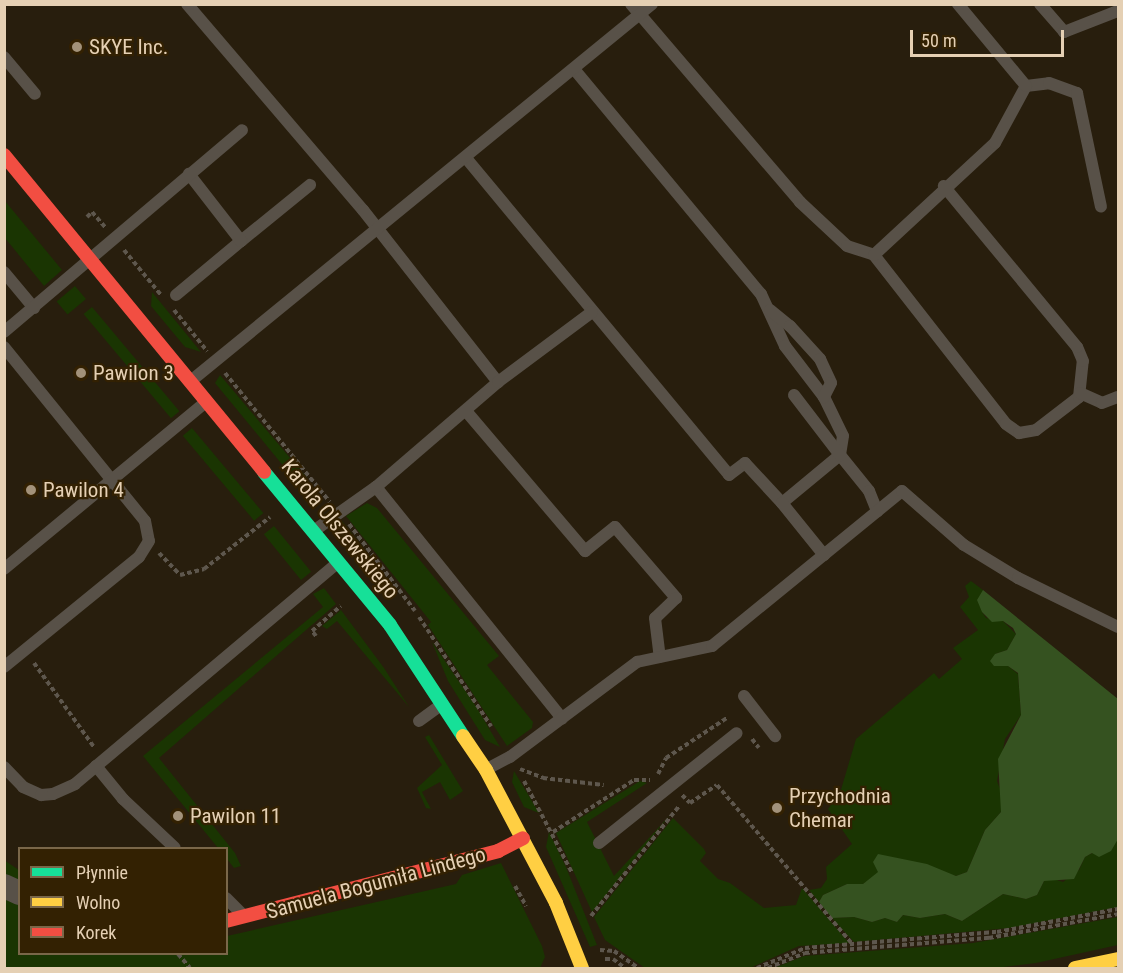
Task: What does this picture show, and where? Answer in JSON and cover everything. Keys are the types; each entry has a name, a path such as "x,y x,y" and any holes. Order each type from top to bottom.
{"street":[{"name":"Karola Olszewskiego","path":"4,155 340,561 444,703 486,770 523,838 582,969"},
{"name":"Samuela Bogumiła Lindego","path":"228,920 498,851 523,838"},
{"path":"4,886 18,892"},
{"path":"1075,969 1119,959"}],"lane":[{"path":"188,4 363,210 375,231 498,382"},
{"path":"632,4 800,202 847,246 874,255 1006,424 1019,433 1036,430 1080,393 1083,361 1077,347 944,186"},
{"path":"192,380 652,4"},
{"path":"957,4 1026,86"},
{"path":"1040,4 1064,32 1119,11"},
{"path":"4,57 35,94"},
{"path":"574,69 761,294 785,346 824,397 843,436 840,455 782,504"},
{"path":"1026,86 1049,83 1077,93 1101,207"},
{"path":"874,255 944,186 994,143 1010,122 1026,86"},
{"path":"4,332 242,130"},
{"path":"466,158 729,475 745,463 824,555"},
{"path":"189,174 241,241"},
{"path":"176,295 310,185"},
{"path":"4,272 34,308"},
{"path":"767,308 790,326 820,359 831,383 824,397"},
{"path":"315,530 376,487 498,382 592,312"},
{"path":"4,347 145,521 149,541 139,557 4,667"},
{"path":"1080,393 1102,403 1119,398"},
{"path":"794,395 869,491 877,511"},
{"path":"4,569 209,400"},
{"path":"466,411 585,551 615,527 676,598 655,618 660,657"},
{"path":"376,487 562,718"},
{"path":"486,770 510,757 637,662 712,646 902,491 964,545 1018,578 1119,627"},
{"path":"4,767 23,787 41,795 64,790 100,763 340,561"},
{"path":"744,696 775,735"},
{"path":"419,721 444,703"},
{"path":"599,843 672,783 737,734"},
{"path":"100,763 123,799 174,847"},
{"path":"228,900 245,916"}],"path":[{"path":"263,508 278,526"},
{"path":"149,541 180,575 204,569 275,513"},
{"path":"321,577 348,613"},
{"path":"316,636 312,631 346,600"},
{"path":"24,651 100,763"},
{"path":"520,770 543,778 604,785"},
{"path":"661,772 690,802 717,785 858,949"},
{"path":"553,832 634,780 648,781"},
{"path":"591,916 679,806"},
{"path":"513,881 530,912"},
{"path":"757,969 800,949 997,932 1119,909"},
{"path":"768,969 805,953 1020,934 1119,914"},
{"path":"604,948 638,969"},
{"path":"179,955 190,969"},
{"path":"597,963 613,959 625,969"}],"green space":[{"path":"5,201 62,270 44,286 5,238"},
{"path":"75,286 86,299 68,314 57,301"},
{"path":"152,292 201,352 185,347 151,306"},
{"path":"92,307 179,411 171,418 84,314"},
{"path":"220,375 307,478 299,485 215,383"},
{"path":"192,428 263,513 254,521 183,436"},
{"path":"367,503 377,508 499,656 487,665 533,722 532,728 507,746 428,625 431,622 346,516"},
{"path":"342,521 371,558 368,560 342,536"},
{"path":"274,526 311,572 301,580 264,534"},
{"path":"971,581 983,590 982,612 986,618 1003,621 1016,634 1007,650 995,654 994,666 1008,666 1018,674 1021,715 1005,739 997,781 1002,794 1001,812 985,830 967,872 956,876 898,861 863,884 847,884 823,895 819,902 809,890 821,888 827,879 826,867 852,844 828,809 840,793 856,739 934,673 939,679 962,659 953,648 978,630 960,607 969,597 965,586"},
{"path":"324,588 336,604 159,758 235,853 241,866 234,868 228,860 228,847 217,847 143,756 323,607 313,594"},
{"path":"983,590 1118,699 1118,839 1111,851 1099,857 1092,853 1085,857 1074,879 1044,881 1037,895 1026,899 1003,894 962,921 945,914 920,918 903,915 897,922 885,918 872,922 854,917 832,918 819,902 823,895 847,884 863,884 878,872 873,862 878,854 927,864 956,876 967,872 985,830 1001,812 998,759 1021,715 1018,673 1008,666 994,666 990,661 995,654 1007,650 1016,634 1013,628 1003,621 992,622 982,612 977,600"},
{"path":"341,610 384,668 409,707 337,621 327,629 322,626"},
{"path":"432,642 477,708 500,747 485,740 448,681"},
{"path":"429,735 463,791 450,800 440,782 422,792 431,809 426,808 417,788 442,765 425,737"},
{"path":"514,771 539,813 524,807 512,782"},
{"path":"640,781 647,783 587,822 614,876 671,814 592,912 556,833"},
{"path":"673,818 704,849 706,853 700,861 718,879 730,883 764,908 796,905 802,888 849,943 799,946 750,968 645,968 605,940 594,917"},
{"path":"549,832 566,867 597,945 590,947 546,847"},
{"path":"1118,839 1118,907 1009,928 854,942 832,918 854,917 872,922 885,918 897,922 903,915 920,918 945,914 962,921 1003,894 1026,899 1037,895 1044,881 1051,878 1063,882 1079,870 1085,857"},
{"path":"4,860 18,869 18,880 5,875"},
{"path":"501,863 542,946 545,957 540,968 5,968 4,898 18,904 18,955 228,955 228,936 456,884 462,875"},
{"path":"1118,917 1118,945 1036,963 995,968 774,968 804,956 973,943"}],"traffic: fast":[{"path":"264,472 390,625 463,736"}],"traffic: slow":[{"path":"463,736 486,770 556,903 582,968"},
{"path":"1075,968 1118,959"}],"traffic: jam":[{"path":"4,155 264,472"},
{"path":"228,920 498,851 523,838"}],"place":[{"name":"SKYE Inc.","path":"77,47"},
{"name":"Pawilon 3","path":"81,373"},
{"name":"Pawilon 4","path":"31,490"},
{"name":"Przychodnia Chemar","path":"777,808"},
{"name":"Pawilon 11","path":"178,816"}]}
